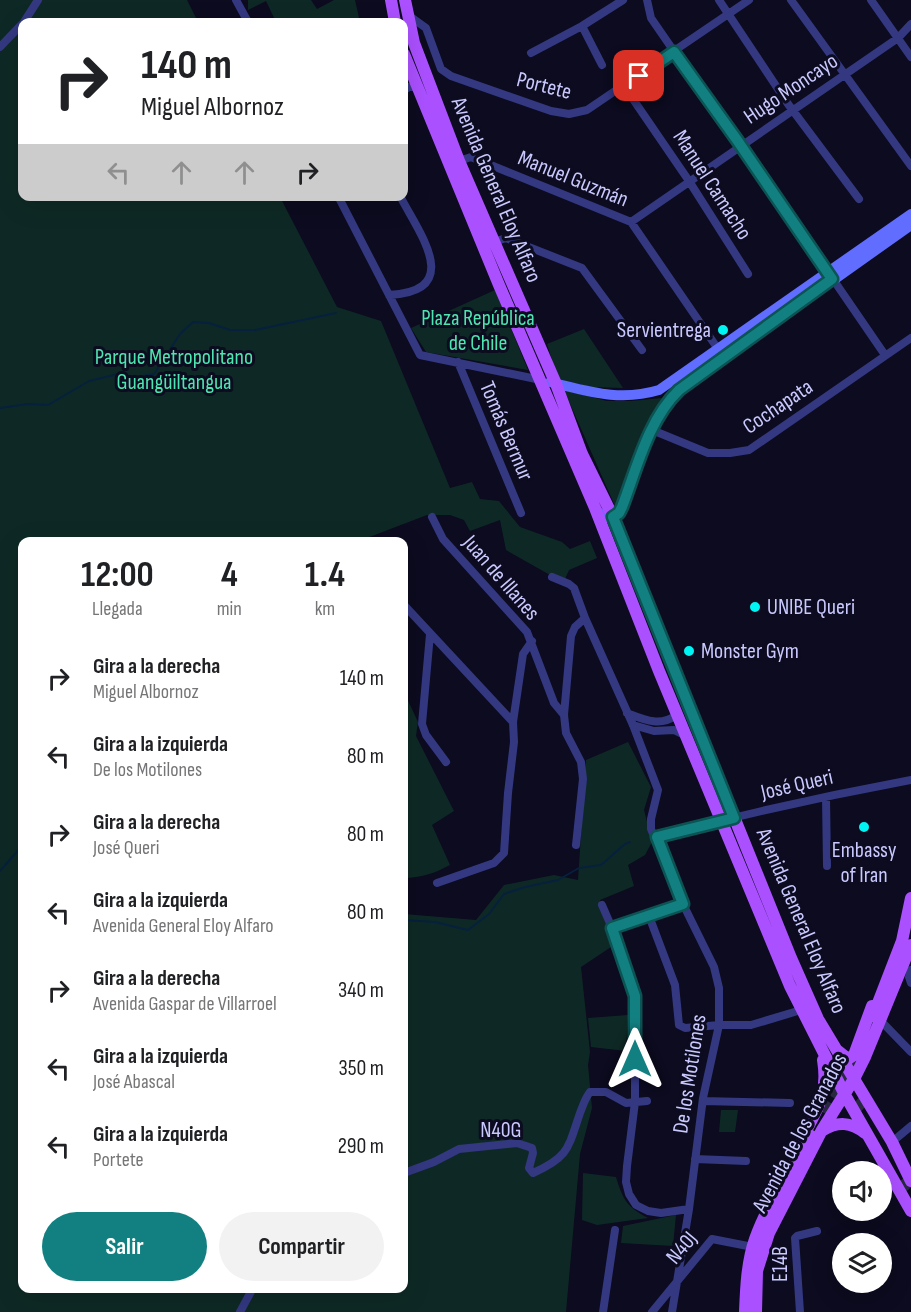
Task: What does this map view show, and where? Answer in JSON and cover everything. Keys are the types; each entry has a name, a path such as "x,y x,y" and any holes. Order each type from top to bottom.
{"main road":[{"path":"391,0 394,18"},
{"name":"Avenida General Eloy Alfaro","path":"405,0 408,18"},
{"name":"Avenida General Eloy Alfaro","path":"408,18 414,43 459,161 556,384 582,454 613,517 767,899 818,1019 892,1142 907,1182"},
{"name":"Avenida General Eloy Alfaro","path":"410,88 541,380 755,905 801,1010 848,1100 911,1211"},
{"path":"541,380 605,395 620,396 676,385 830,276 911,214"},
{"path":"595,508 605,518 619,513 652,430 676,385 718,349 911,225"},
{"path":"659,390 663,392 667,401"},
{"path":"755,905 759,897 767,899"},
{"path":"835,1048 848,1059 859,1055 884,975 894,963 902,941 911,898"},
{"name":"Avenida de los Granados","path":"756,1312 757,1271 770,1233 822,1130 848,1100 859,1055 880,1020 911,945"},
{"path":"754,1243 755,1227 759,1218 822,1101 825,1085 824,1067 818,1044"},
{"path":"848,1100 907,1182"},
{"path":"864,1108 907,1182"},
{"name":"Avenida de los Granados","path":"745,1312 746,1280 754,1243 784,1181 824,1113"},
{"path":"822,1130 842,1123 855,1126 868,1134"}],"street":[{"path":"26,18 38,0"},
{"path":"236,0 246,18"},
{"path":"243,0 243,13"},
{"path":"531,53 582,26 623,0"},
{"path":"647,0 651,18 885,356"},
{"path":"719,0 792,110 859,199"},
{"name":"Portete","path":"407,14 426,28 441,69 451,76 551,111 569,114 587,110 749,0"},
{"path":"791,0 911,166"},
{"path":"872,0 911,57"},
{"name":"Hugo Moncayo","path":"631,222 898,38 911,24"},
{"path":"582,26 603,65"},
{"path":"0,47 18,28"},
{"name":"Manuel Camacho","path":"624,86 689,181 748,274"},
{"name":"Manuel Guzmán","path":"459,161 471,157 631,222 718,349"},
{"path":"341,201 420,355 541,380"},
{"path":"389,296 405,295 414,291 428,279 432,271 431,256 403,201"},
{"path":"494,242 506,238 582,268 642,350"},
{"name":"Cochapata","path":"652,430 708,453 749,450 911,338"},
{"name":"Tomás Bermur","path":"458,362 521,513"},
{"name":"Juan de Illanes","path":"432,518 442,539 527,632 532,641 554,703 564,715 566,733 581,762 583,779 576,845"},
{"name":"De los Motilones","path":"552,577 574,588 633,725 658,790 650,825 657,837 683,904 714,968 719,988 719,1025 703,1101 689,1209 672,1312"},
{"path":"408,609 513,722"},
{"path":"564,715 571,636 575,627 585,618"},
{"path":"430,634 422,724 426,735 446,762"},
{"path":"437,883 494,863 504,853 514,742 513,722 523,654 532,641"},
{"path":"627,713 657,723 670,720 677,715"},
{"path":"633,725 654,731 674,730 686,736"},
{"name":"José Queri","path":"657,837 720,820 911,780"},
{"path":"826,797 827,866"},
{"path":"612,928 683,904"},
{"path":"602,905 635,996 635,1102 627,1166 629,1194 636,1205 648,1211 661,1213 689,1209"},
{"path":"649,916 675,985 680,1025 685,1028 752,1025 801,1010"},
{"path":"911,970 909,977 911,983"},
{"path":"880,1020 911,1052"},
{"name":"N40G","path":"408,1172 459,1149 517,1143 532,1148 529,1168 533,1173 550,1166 559,1159 568,1146 590,1092 606,1092 626,1103 635,1102"},
{"path":"635,1102 648,1101"},
{"path":"703,1101 790,1103"},
{"path":"892,1142 911,1126"},
{"path":"695,1159 746,1161"},
{"path":"603,1312 615,1230"},
{"name":"E14B","path":"800,1312 795,1238 817,1231"},
{"name":"N40J","path":"652,1312 712,1239 754,1243"},
{"path":"240,1312 250,1293"}],"green space":[{"name":"Parque Metropolitano Guangüiltangua","path":"0,0 187,0 196,18 18,18 18,201 282,201 337,307 381,321 450,488 472,482 480,499 499,501 520,527 562,542 570,549 590,541 597,558 569,570 565,579 550,575 506,550 500,520 470,531 464,520 450,515 427,515 369,537 18,537 18,1293 408,1293 408,914 476,920 504,885 554,875 578,880 586,760 628,742 651,787 644,810 652,842 645,855 628,865 634,886 600,900 614,945 581,967 590,1052 588,1065 592,1108 580,1154 566,1312 0,1312"},
{"path":"248,0 311,0 317,9 334,0 355,0 359,18 274,18 266,1 248,10"},
{"name":"Plaza República de Chile","path":"495,290 528,370 426,352 411,328"},
{"path":"584,329 623,388 591,387 558,379 547,344"},
{"path":"564,390 607,401 662,398 615,506"},
{"path":"408,701 418,722 416,736 454,811 432,825 450,865 408,878"},
{"path":"628,1015 626,1051 591,1047 588,1018"},
{"path":"721,1110 738,1110 735,1132 719,1132"},
{"path":"583,1173 616,1177 627,1202 648,1218 597,1225 582,1220"},
{"path":"676,1215 673,1246 621,1243 623,1226"}],"waterway":[{"path":"0,408 27,404 48,405 89,381 118,374 131,378 154,374 180,334 193,322 209,323 230,330 255,330 336,313"},
{"path":"408,920 435,922 468,930 489,914 504,894 558,880 579,868 601,865 630,842"},
{"path":"0,871 18,851"}],"tunnel":[{"path":"824,1113 859,1053"},
{"path":"839,1099 852,1098 864,1108"},
{"path":"900,1181 911,1195"}],"place":[{"name":"Servientrega","path":"723,330"},
{"name":"UNIBE Queri","path":"755,607"},
{"name":"Monster Gym","path":"689,651"},
{"name":"Embassy of Iran","path":"864,827"}],"route":[{"path":"635,1059 635,996 612,928 683,904 657,837 734,818 613,517 622,507 652,430 667,401 832,279 674,52 639,76"}]}
